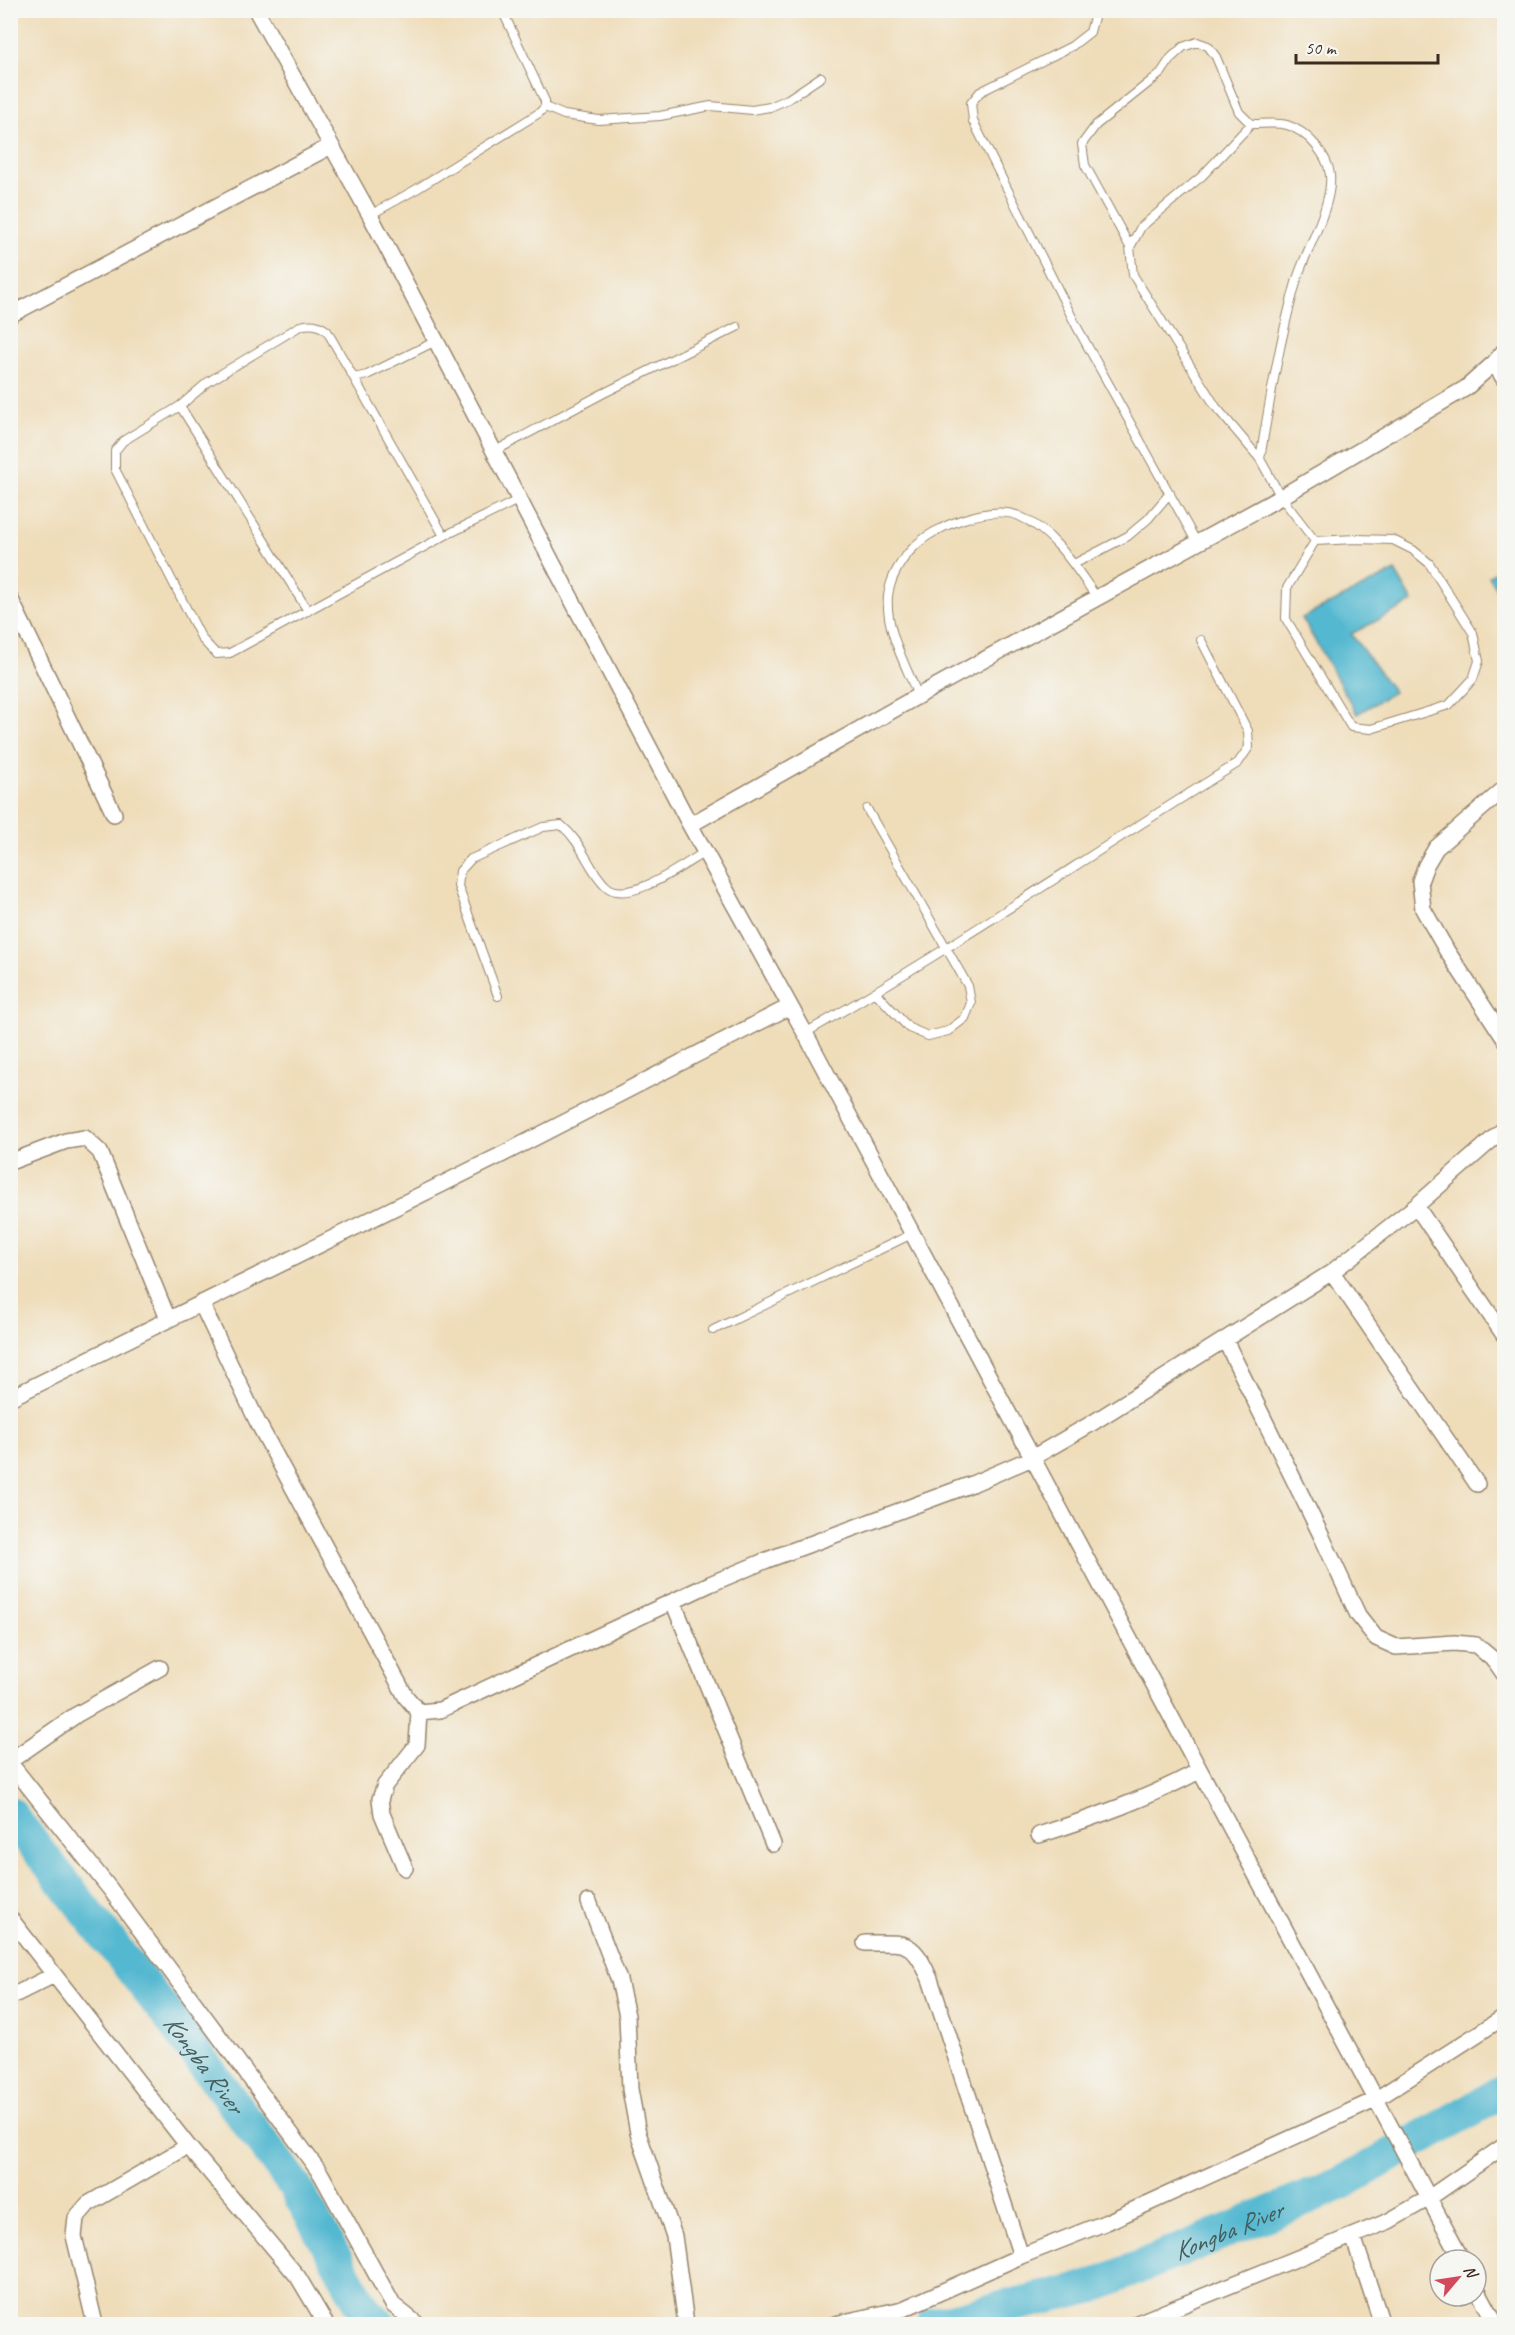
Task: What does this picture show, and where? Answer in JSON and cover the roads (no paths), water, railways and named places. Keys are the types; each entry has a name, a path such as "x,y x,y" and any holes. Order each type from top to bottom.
{"street":[{"path":"256,10 370,215 690,825 805,1033 1456,2248"},
{"path":"10,315 332,146"},
{"path":"690,825 918,696 1281,497 1466,388 1504,351"},
{"path":"1494,363 1504,379"},
{"path":"10,598 114,814"},
{"path":"1504,789 1436,848 1420,881 1423,909 1447,951 1504,1038"},
{"path":"10,1398 490,1160 789,1007"},
{"path":"419,1712 440,1710 767,1560 972,1484 1032,1458 1089,1425 1332,1272 1416,1206 1504,1129"},
{"path":"10,1162 66,1141 85,1138 100,1152 168,1319"},
{"path":"1416,1206 1504,1335"},
{"path":"1332,1272 1477,1484"},
{"path":"201,1303 257,1421 406,1697 419,1712 417,1745 385,1785 380,1799 382,1814 405,1868"},
{"path":"1225,1340 1358,1615 1376,1638 1396,1647 1454,1643 1476,1645 1495,1660 1504,1674"},
{"path":"672,1602 772,1844"},
{"path":"160,1668 76,1715 10,1762 110,1889 321,2174 393,2305 417,2325"},
{"path":"1039,1835 1116,1810 1164,1790 1199,1771"},
{"path":"589,1902 619,1980 627,2016 630,2089 638,2133 674,2236 686,2325"},
{"path":"10,1918 188,2146 298,2277 326,2325"},
{"path":"865,1943 902,1943 919,1955 930,1979 1021,2256"},
{"path":"10,1997 54,1975"},
{"path":"835,2325 903,2309 1021,2256 1107,2222 1375,2100 1504,2017"},
{"path":"95,2325 74,2236 76,2218 88,2204 188,2146"},
{"path":"1135,2325 1389,2221 1429,2198 1504,2146"},
{"path":"1353,2236 1382,2325"},
{"path":"1487,2308 1496,2325"}],"lane":[{"path":"370,215 416,190 545,107 545,101 502,10"},
{"path":"1096,10 1090,32 1072,46 980,92 971,103 973,122 1078,328 1197,543"},
{"path":"1260,459 1287,316 1298,277 1328,198 1330,175 1324,158 1314,142 1287,125 1251,124 1239,112 1216,57 1208,46 1197,42 1183,47 1171,58 1161,73 1096,125 1082,144 1085,165 1130,247 1133,275 1216,407 1260,459 1281,497 1316,542"},
{"path":"545,107 564,115 599,120 660,116 711,106 752,110 770,107 788,99 821,77"},
{"path":"1130,247 1141,227 1223,156 1251,124"},
{"path":"444,536 327,330 320,326 309,324 293,329 208,382 180,406 123,441 116,451 115,468 202,639 216,654 230,653 444,536 520,499"},
{"path":"495,451 737,327"},
{"path":"354,378 367,375 436,341"},
{"path":"180,406 308,611"},
{"path":"1074,564 1128,536 1148,519 1170,493"},
{"path":"918,696 889,624 888,596 893,576 914,546 952,522 998,511 1017,515 1041,529 1074,564 1097,598"},
{"path":"1356,538 1393,540 1413,550 1429,563 1473,633 1479,661 1473,679 1449,705 1371,729 1351,728 1286,619 1287,588 1316,542 1356,538"},
{"path":"805,1033 946,948 1128,830 1238,763 1248,747 1248,731 1201,640"},
{"path":"867,809 968,986 971,1003 965,1018 948,1031 928,1036 909,1028 875,992"},
{"path":"498,996 458,886 460,871 471,859 543,827 561,825 572,834 605,886 620,893 636,891 705,852"},
{"path":"713,1330 912,1234"}],"water":[{"path":"1504,568 1504,603 1489,576"},
{"path":"1395,571 1413,602 1351,634 1394,692 1357,714 1302,618"}],"waterway":[{"name":"Kongba River","path":"10,1814 173,2022 294,2185 366,2312 380,2324"},
{"name":"Kongba River","path":"933,2324 1091,2287 1340,2184 1504,2091"}]}
